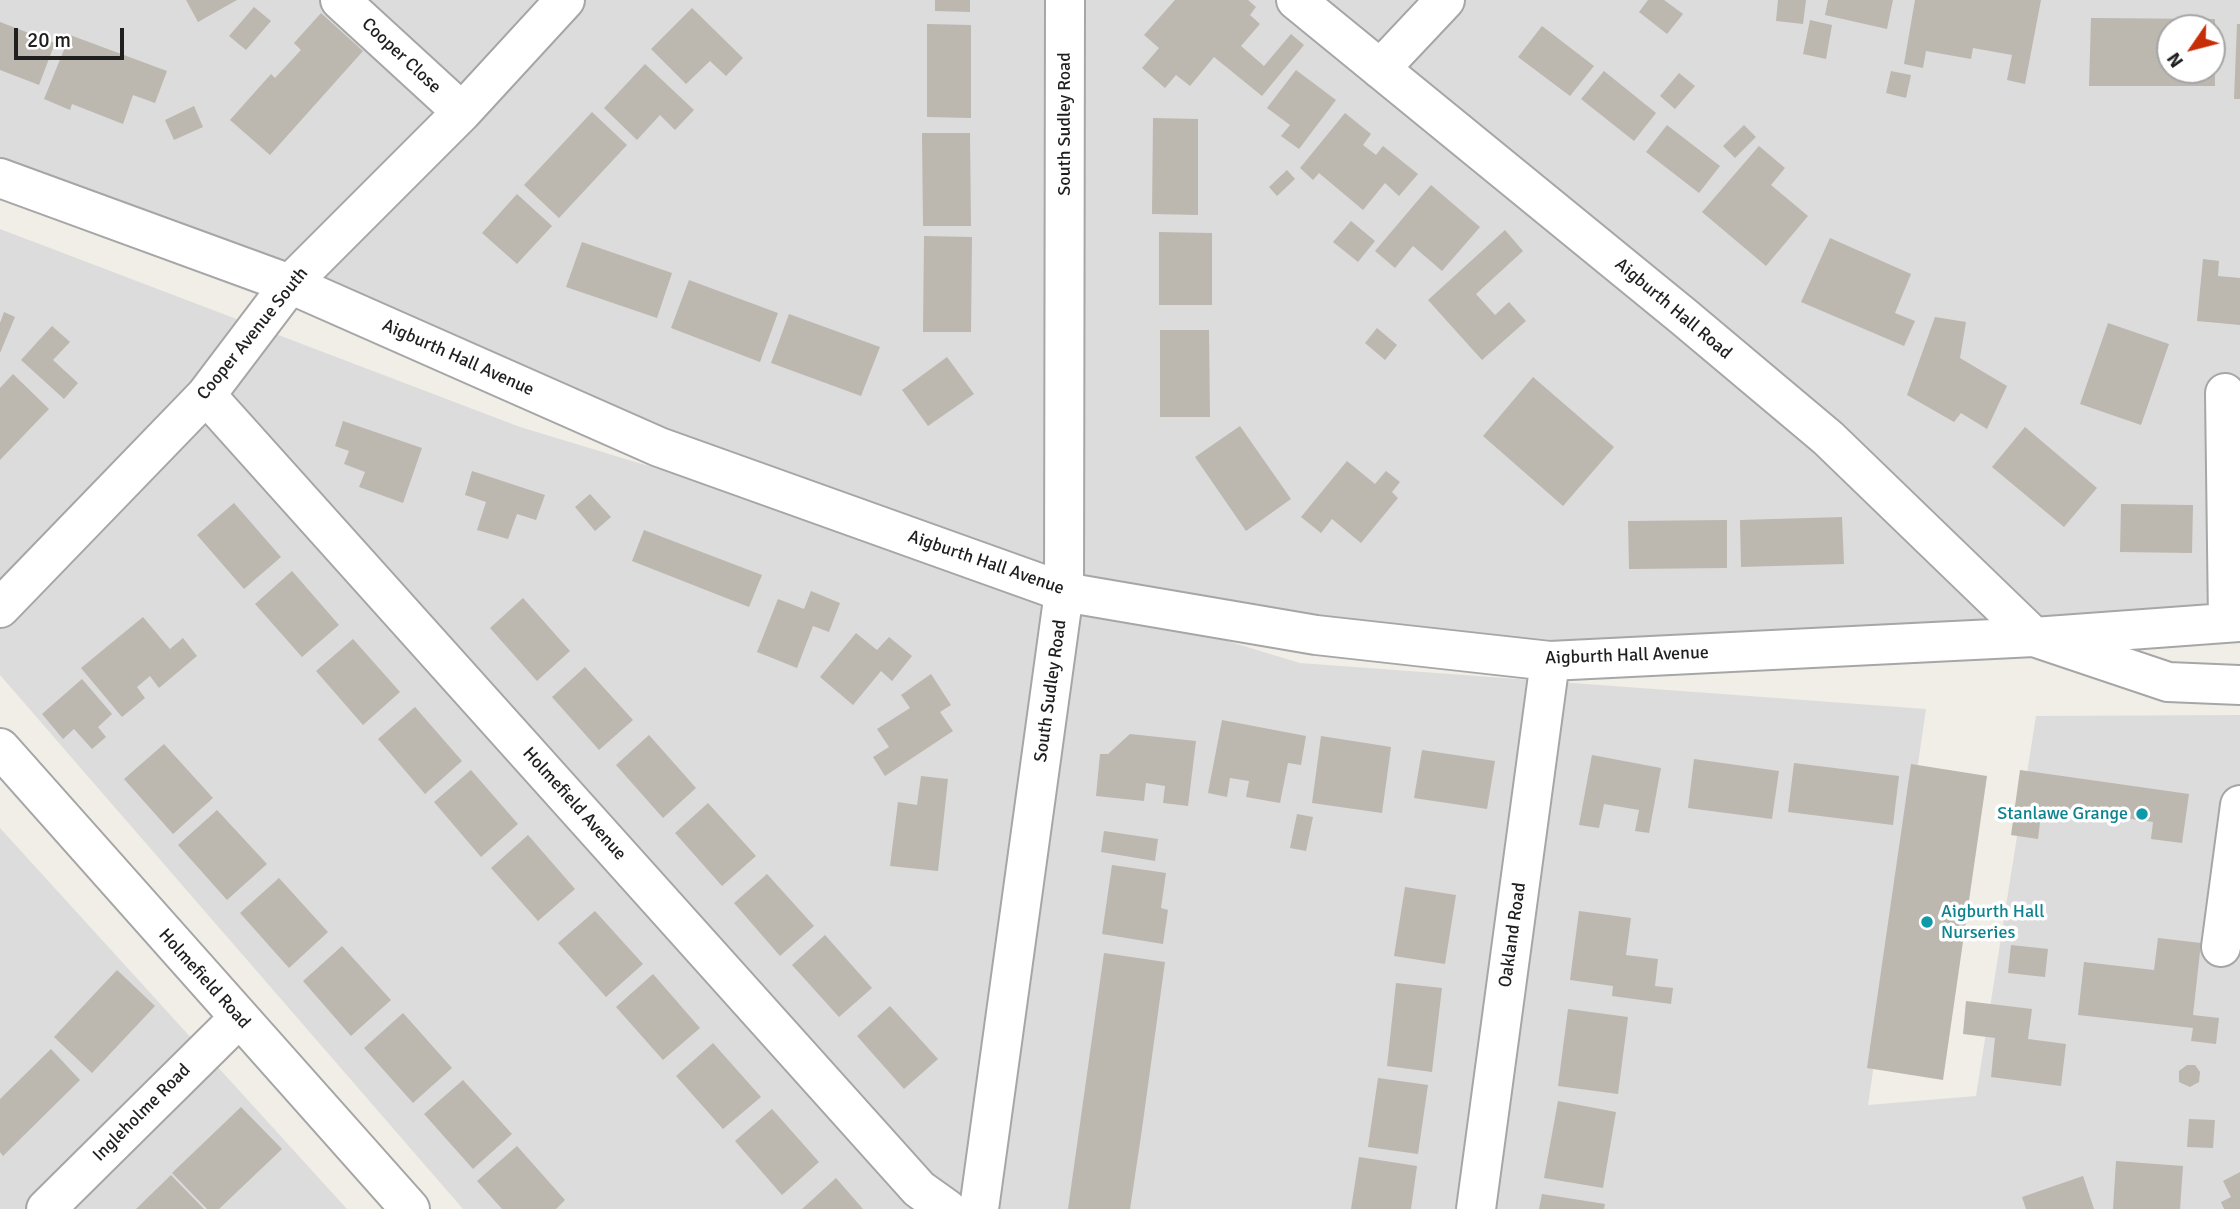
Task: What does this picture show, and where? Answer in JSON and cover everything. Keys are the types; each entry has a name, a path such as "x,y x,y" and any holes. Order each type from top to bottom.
{"street":[{"name":"Cooper Close","path":"340,0 462,112"},
{"name":"Cooper Avenue South","path":"0,608 206,395 290,284 462,112 565,0"},
{"name":"South Sudley Road","path":"979,1209 1064,592 1065,0"},
{"name":"Aigburth Hall Road","path":"1296,0 1828,438 2034,637"},
{"path":"1381,69 1445,0"},
{"name":"Aigburth Hall Avenue","path":"0,178 290,284 659,447 1064,592 1315,635 1550,662 2034,637 2234,622"},
{"path":"2225,393 2234,622"},
{"name":"Holmefield Avenue","path":"206,395 919,1189 947,1209"},
{"name":"Aigburth Hall Avenue","path":"2034,637 2168,682 2240,685"},
{"name":"Oakland Road","path":"1476,1209 1550,662"},
{"name":"Holmefield Road","path":"0,748 410,1209"},
{"path":"2221,947 2240,805"},
{"name":"Ingleholme Road","path":"46,1209 239,1018"}],"shaded area":[{"path":"0,0 2240,0 2240,622 1550,661 1071,594 1300,663 1926,709 1868,1105 1976,1096 2036,716 2240,715 2240,1209 463,1209 0,675 0,229 520,427 1048,587 0,178"},
{"path":"0,828 347,1209 0,1209"}],"building":[{"path":"186,0 237,0 198,22"},
{"path":"935,0 970,0 970,12 935,11"},
{"path":"1175,0 1248,0 1256,7 1250,15 1260,24 1241,46 1264,66 1291,34 1304,45 1262,96 1214,57 1190,86 1176,75 1165,88 1142,68 1159,48 1144,35"},
{"path":"1648,0 1664,0 1683,14 1667,34 1639,12"},
{"path":"1778,0 1806,0 1803,24 1776,21"},
{"path":"1828,0 1893,0 1887,29 1825,15"},
{"path":"1915,0 2041,0 2025,84 2007,80 2012,55 1973,48 1971,59 1926,51 1923,68 1904,64"},
{"path":"254,7 271,21 246,50 229,36"},
{"path":"692,8 743,58 726,76 710,61 686,84 651,49"},
{"path":"321,13 363,51 270,155 230,120 271,74 275,78 301,50 294,43"},
{"path":"2091,18 2156,19 2156,84 2215,86 2089,86"},
{"path":"1810,20 1832,25 1826,59 1803,54"},
{"path":"0,22 55,43 39,85 0,70"},
{"path":"927,24 971,25 971,118 927,117"},
{"path":"2237,24 2240,24 2240,99 2234,99"},
{"path":"1542,26 1594,66 1570,96 1518,57"},
{"path":"70,35 167,71 155,103 133,95 123,124 72,104 70,110 44,99"},
{"path":"645,64 694,110 675,130 660,115 637,140 604,108"},
{"path":"1296,70 1336,100 1299,149 1281,136 1290,125 1267,108"},
{"path":"1604,71 1656,113 1634,141 1581,99"},
{"path":"1891,71 1911,75 1906,98 1886,93"},
{"path":"1679,73 1695,86 1675,109 1660,96"},
{"path":"194,106 203,127 174,140 165,120"},
{"path":"592,112 627,145 559,218 524,185"},
{"path":"1345,113 1371,134 1363,145 1376,155 1383,146 1418,174 1399,196 1385,183 1363,210 1319,173 1313,180 1300,168"},
{"path":"1153,118 1198,119 1198,215 1152,214"},
{"path":"1667,125 1720,166 1699,193 1646,152"},
{"path":"1744,125 1756,137 1735,158 1723,146"},
{"path":"922,133 970,133 971,226 923,226"},
{"path":"1759,146 1785,168 1771,185 1808,216 1766,266 1702,212"},
{"path":"1287,170 1295,179 1277,196 1269,187"},
{"path":"1431,185 1480,227 1442,271 1413,246 1395,268 1375,251"},
{"path":"517,194 552,226 517,264 482,233"},
{"path":"1351,221 1375,241 1358,262 1333,242"},
{"path":"1505,230 1523,251 1476,294 1495,315 1509,302 1526,321 1482,360 1428,300"},
{"path":"1159,232 1212,233 1212,305 1159,305"},
{"path":"924,236 972,237 971,332 923,332"},
{"path":"1830,238 1911,274 1895,313 1915,321 1904,346 1801,302"},
{"path":"582,242 672,273 657,318 566,287"},
{"path":"2203,259 2219,261 2218,276 2240,278 2240,325 2197,321"},
{"path":"689,280 778,313 760,362 671,328"},
{"path":"4,312 15,317 0,353 0,323"},
{"path":"789,314 880,347 861,396 771,363"},
{"path":"1935,317 1966,322 1960,358 2007,386 1987,429 1961,413 1954,422 1907,395"},
{"path":"2108,323 2169,344 2141,425 2080,404"},
{"path":"52,326 70,342 53,360 78,383 64,399 21,360"},
{"path":"1377,328 1397,345 1385,360 1365,343"},
{"path":"1160,330 1209,330 1210,417 1160,417"},
{"path":"947,357 974,394 928,426 902,390"},
{"path":"13,374 49,409 0,460 0,388"},
{"path":"1533,377 1614,447 1563,506 1483,436"},
{"path":"343,421 422,448 403,503 359,487 365,472 344,464 349,451 335,446"},
{"path":"1240,426 1291,499 1246,531 1195,457"},
{"path":"2025,427 2097,488 2064,527 1992,467"},
{"path":"1347,461 1375,484 1386,471 1400,482 1392,492 1398,498 1361,543 1332,519 1321,533 1301,517"},
{"path":"472,471 545,495 536,520 517,514 508,539 477,530 486,502 465,495"},
{"path":"590,494 611,517 595,531 575,507"},
{"path":"234,503 281,557 244,589 197,535"},
{"path":"2121,504 2193,505 2192,553 2120,552"},
{"path":"1842,517 1844,564 1741,567 1740,520"},
{"path":"1727,520 1727,568 1629,569 1628,521"},
{"path":"644,530 762,575 749,607 632,561"},
{"path":"292,571 339,625 302,657 255,604"},
{"path":"811,591 840,603 829,632 813,626 797,668 757,652 778,599 804,609"},
{"path":"523,598 570,651 537,681 490,628"},
{"path":"143,617 170,649 183,638 197,656 159,688 150,676 137,687 145,698 122,717 81,668"},
{"path":"856,633 877,650 889,637 912,656 892,681 881,671 853,705 820,677"},
{"path":"353,639 400,692 363,725 316,671"},
{"path":"585,667 633,720 599,750 552,697"},
{"path":"931,674 951,705 940,712 953,731 885,776 873,757 889,747 877,729 910,708 901,695"},
{"path":"82,679 112,714 98,727 106,737 92,749 74,729 63,739 42,714"},
{"path":"415,707 462,761 425,794 378,739"},
{"path":"1222,720 1306,736 1301,765 1288,763 1280,803 1246,797 1249,781 1230,778 1227,797 1208,793"},
{"path":"1130,734 1196,741 1188,806 1163,803 1165,786 1146,783 1144,801 1096,796 1100,754 1108,754"},
{"path":"649,735 696,788 663,818 616,765"},
{"path":"1321,736 1391,747 1382,813 1312,803"},
{"path":"164,744 213,798 173,834 124,779"},
{"path":"1422,750 1495,761 1487,809 1414,798"},
{"path":"1592,755 1661,768 1649,833 1635,831 1639,810 1604,804 1599,828 1579,825"},
{"path":"1694,759 1779,771 1772,819 1688,808"},
{"path":"1794,763 1899,776 1893,825 1788,812"},
{"name":"Aigburth Hall Nurseries","path":"1911,764 1987,776 1943,1080 1867,1068"},
{"path":"471,770 518,824 481,857 434,802"},
{"name":"Stanlawe Grange","path":"2020,770 2189,794 2182,843 2151,839 2153,822 2042,806 2038,839 2011,835"},
{"path":"921,776 948,779 938,871 890,866 898,802 917,805"},
{"path":"708,803 756,856 722,886 675,833"},
{"path":"217,810 267,864 227,900 178,845"},
{"path":"1297,814 1313,817 1306,851 1290,848"},
{"path":"1104,831 1158,839 1155,861 1101,852"},
{"path":"528,835 575,889 538,921 491,868"},
{"path":"1112,865 1166,873 1161,908 1168,910 1163,944 1102,934"},
{"path":"767,874 814,926 780,956 734,903"},
{"path":"279,878 328,932 289,968 240,913"},
{"path":"1405,887 1456,895 1445,964 1394,956"},
{"path":"595,911 643,964 606,997 558,943"},
{"path":"1579,911 1631,918 1626,955 1658,959 1655,986 1673,988 1671,1004 1612,996 1613,986 1570,980"},
{"path":"825,935 872,988 839,1017 792,965"},
{"path":"2158,938 2201,943 2193,1015 2219,1018 2216,1044 2191,1041 2193,1028 2078,1015 2084,962 2154,970"},
{"path":"2011,945 2048,949 2045,977 2008,973"},
{"path":"342,946 391,1000 351,1036 303,981"},
{"path":"1104,953 1165,962 1141,1136 1130,1209 1068,1209"},
{"path":"117,970 155,1006 92,1073 54,1037"},
{"path":"653,974 700,1028 663,1060 616,1007"},
{"path":"1396,983 1442,988 1432,1072 1387,1066"},
{"path":"1966,1001 2032,1009 2028,1039 2066,1044 2061,1086 1991,1077 1995,1038 1963,1034"},
{"path":"890,1006 938,1059 904,1089 857,1036"},
{"path":"1568,1009 1628,1017 1618,1094 1558,1086"},
{"path":"403,1013 452,1068 413,1103 364,1048"},
{"path":"713,1043 761,1097 723,1129 676,1076"},
{"path":"51,1049 80,1080 3,1156 0,1152 0,1099"},
{"path":"2187,1065 2195,1065 2200,1072 2199,1082 2190,1087 2179,1082 2179,1071"},
{"path":"1378,1078 1428,1085 1418,1154 1368,1147"},
{"path":"463,1080 512,1134 473,1169 424,1114"},
{"path":"1558,1101 1616,1112 1603,1188 1544,1178"},
{"path":"241,1107 282,1149 219,1209 207,1209 172,1173"},
{"path":"772,1109 819,1162 782,1195 735,1141"},
{"path":"2189,1119 2215,1120 2213,1148 2187,1147"},
{"path":"517,1146 565,1200 556,1209 502,1209 477,1181"},
{"path":"1359,1157 1417,1166 1411,1209 1351,1209"},
{"path":"2116,1161 2183,1166 2180,1209 2113,1209"},
{"path":"2240,1172 2240,1209 2224,1209 2221,1202 2231,1197 2223,1181"},
{"path":"171,1175 204,1209 136,1209"},
{"path":"2083,1176 2094,1209 2026,1209 2022,1197"},
{"path":"836,1178 863,1209 802,1209"},
{"path":"1542,1194 1605,1204 1604,1209 1539,1209"}],"place":[{"name":"Stanlawe Grange","path":"2142,814"},
{"name":"Aigburth Hall Nurseries","path":"1927,922"}]}
